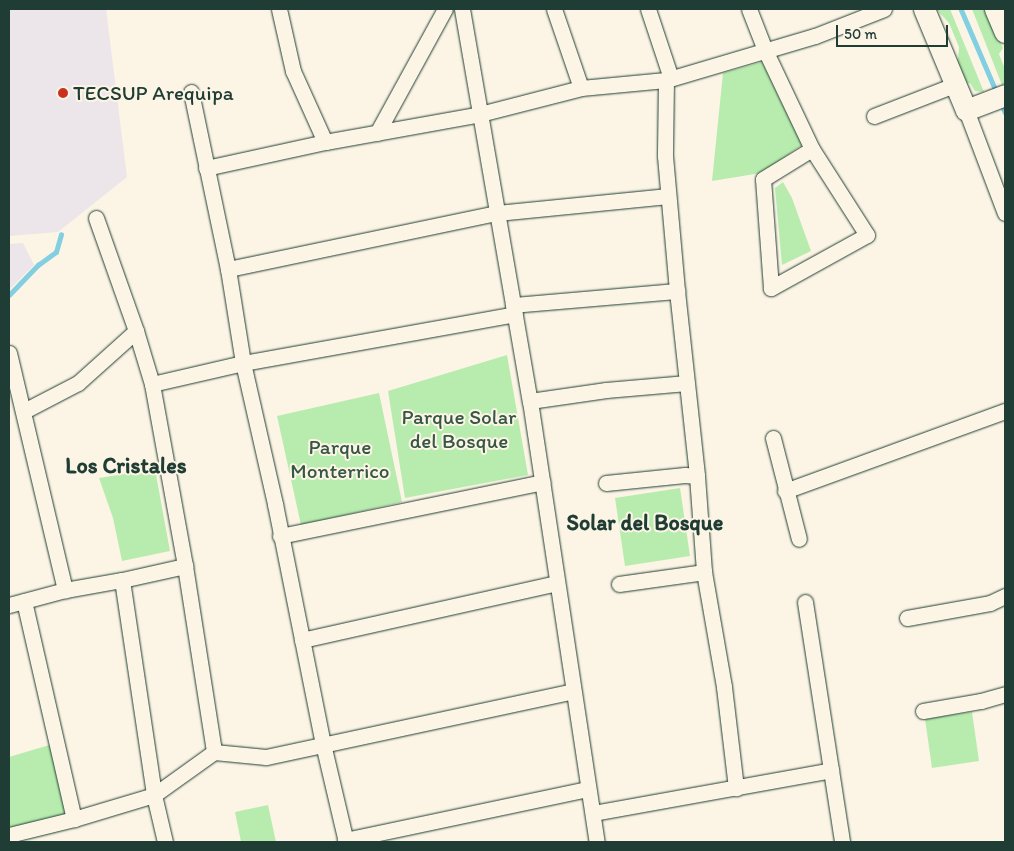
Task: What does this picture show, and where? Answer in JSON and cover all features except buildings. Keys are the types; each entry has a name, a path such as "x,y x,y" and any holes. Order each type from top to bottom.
{"street":[{"path":"279,9 293,71 325,142"},
{"path":"377,133 445,9"},
{"path":"462,9 530,401 556,583 597,842"},
{"path":"554,9 581,88"},
{"path":"648,9 669,79 665,156 668,196 698,476 704,572 724,687 736,788"},
{"path":"749,9 765,50 812,149 867,235 771,288 763,179 812,149"},
{"path":"206,168 325,142 480,114 581,88 669,79 814,36 884,9"},
{"path":"924,9 954,85 971,108 1005,213"},
{"path":"995,9 1005,32"},
{"path":"874,116 954,85"},
{"path":"191,92 228,269 243,363 276,504 280,536 323,744 346,841 588,789"},
{"path":"971,108 1005,95"},
{"path":"228,269 497,213 668,196"},
{"path":"96,218 136,331 152,384 185,566 214,752"},
{"path":"152,384 243,363 514,310 677,291"},
{"path":"24,411 78,383 136,331"},
{"path":"9,353 65,590"},
{"path":"530,401 606,390 687,382"},
{"path":"785,491 1005,411"},
{"path":"773,438 785,491 799,539"},
{"path":"606,483 685,475 698,476"},
{"path":"280,536 542,482"},
{"path":"9,605 65,590 185,566"},
{"path":"619,584 704,572"},
{"path":"122,580 154,795 165,842"},
{"path":"302,640 556,583"},
{"path":"907,618 990,603 1005,596"},
{"path":"24,601 74,819"},
{"path":"805,602 842,842"},
{"path":"9,835 74,819 154,795 214,752 266,757 573,691"},
{"path":"923,711 981,701 1005,694"},
{"path":"593,812 831,770"}],"shaded area":[{"name":"TECSUP Arequipa","path":"9,9 106,9 127,177 58,232 9,236"},
{"path":"23,243 34,265 9,290 9,244"}],"green space":[{"path":"936,9 950,9 984,92 975,91 970,83 962,85 955,64 958,59 959,47 949,23"},
{"path":"972,9 985,9 1003,48 999,54 1005,69 1005,84 1002,85"},
{"path":"762,62 802,145 761,173 712,181 723,73"},
{"path":"783,182 792,198 811,251 782,265 775,188"},
{"name":"Parque Solar del Bosque","path":"507,355 528,475 405,498 388,391"},
{"name":"Parque Monterrico","path":"379,393 402,502 301,525 277,416"},
{"path":"155,469 170,551 122,561 113,518 99,478"},
{"path":"680,488 690,556 625,566 615,498"},
{"path":"972,712 979,761 932,768 925,719"},
{"path":"56,743 71,821 9,838 9,757"},
{"path":"268,805 276,842 241,842 235,812"}],"waterway":[{"path":"961,9 997,93"},
{"path":"1001,102 1005,112"},
{"path":"9,295 38,265 56,252 61,235"}],"place":[{"name":"TECSUP Arequipa","path":"63,93"}],"district":[{"name":"Los Cristales","path":"126,466"},
{"name":"Solar del Bosque","path":"645,523"}]}
